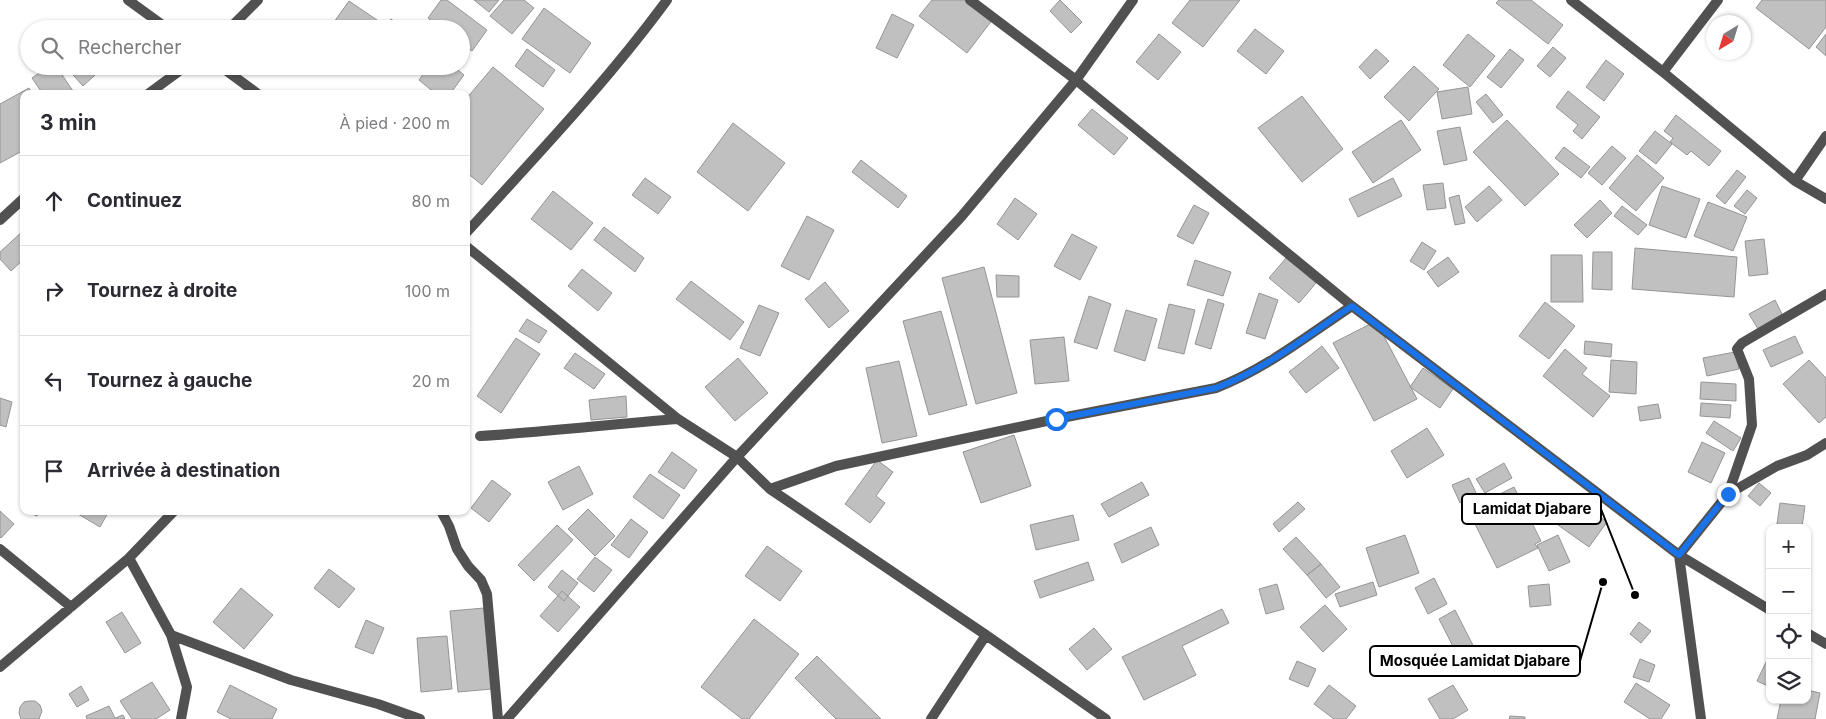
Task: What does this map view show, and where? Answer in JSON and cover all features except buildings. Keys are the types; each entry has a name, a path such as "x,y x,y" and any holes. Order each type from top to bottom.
{"street":[{"path":"128,0 156,20"},
{"path":"237,20 258,0"},
{"path":"470,229 640,36 666,0"},
{"path":"970,0 1076,80 1352,306 1679,555 1766,608"},
{"path":"507,719 737,457 960,217 1076,80 1133,0"},
{"path":"1571,0 1795,181 1826,199"},
{"path":"1662,72 1718,0"},
{"path":"153,90 174,75"},
{"path":"232,75 253,90"},
{"path":"1795,181 1826,136"},
{"path":"0,220 20,202"},
{"path":"470,249 678,419 737,457 770,489 986,635 1106,719"},
{"path":"1701,719 1679,555 1728,494 1752,425 1749,379 1737,348 1742,343 1826,294"},
{"path":"770,489 836,466 1056,419 1216,388 1239,380 1270,362 1352,306"},
{"path":"480,436 678,419"},
{"path":"1728,494 1777,466 1808,455 1826,444"},
{"path":"0,667 129,558 170,515"},
{"path":"443,515 457,549 468,566 481,580 487,594 498,719"},
{"path":"0,549 72,607"},
{"path":"129,558 171,636 187,687 180,719"},
{"path":"931,719 986,635"},
{"path":"1811,635 1826,644"},
{"path":"171,636 291,680 378,704 420,719"}],"place":[{"name":"Mosquée Lamidat Djabare","path":"1603,582"},
{"name":"Lamidat Djabare","path":"1635,595"}],"route":[{"path":"1056,419 1216,388 1239,380 1270,362 1352,306 1679,555 1728,494"}]}
